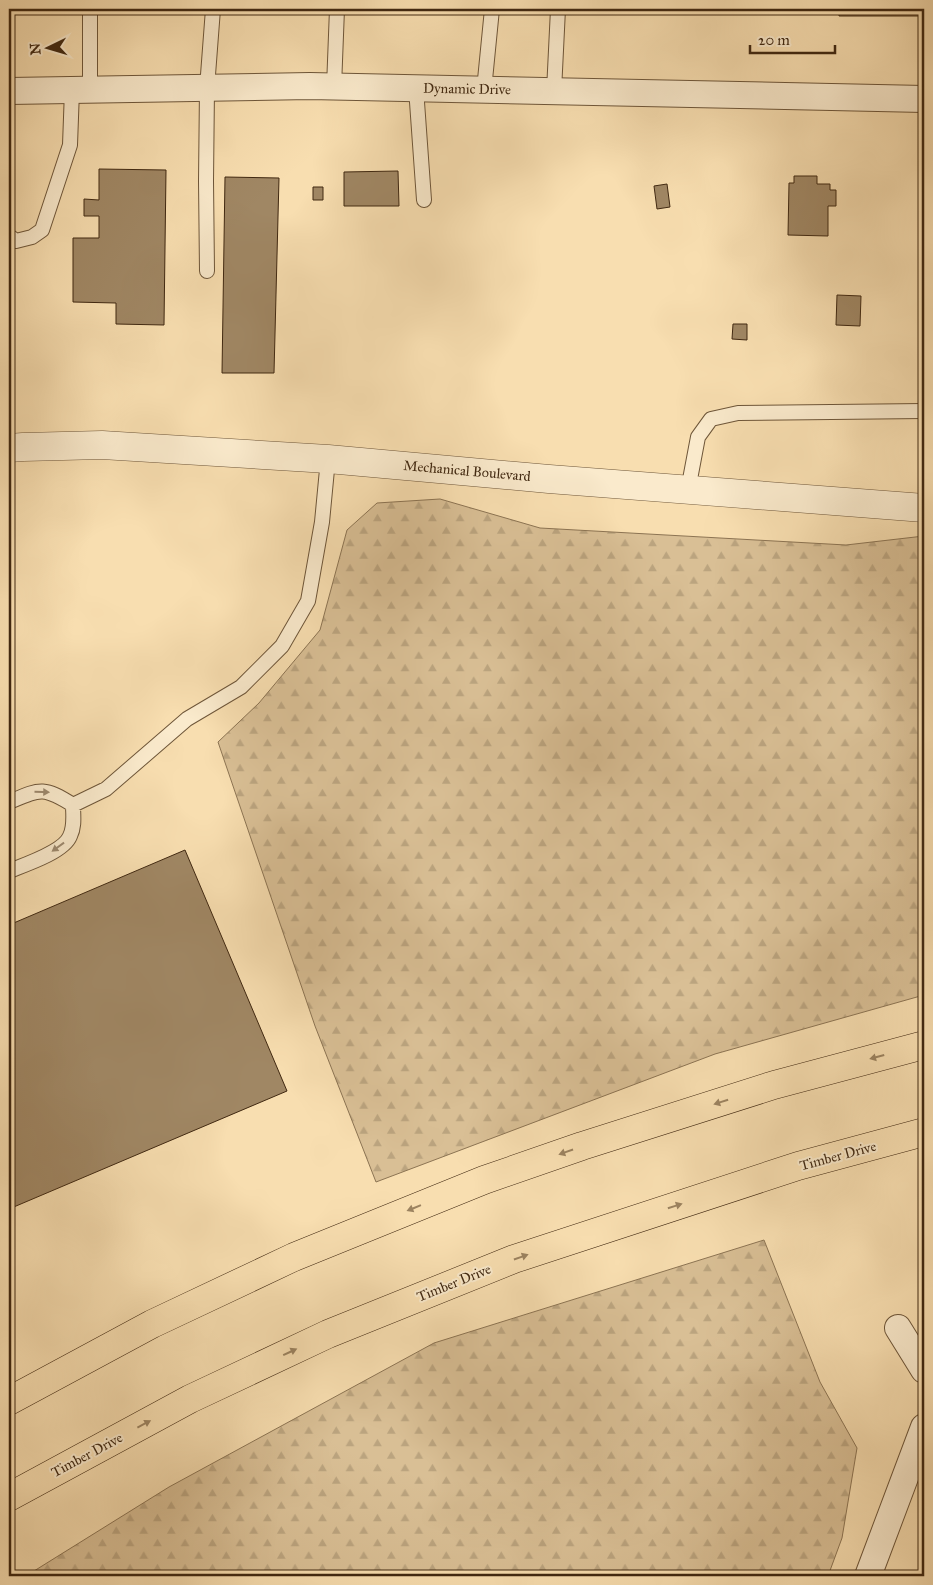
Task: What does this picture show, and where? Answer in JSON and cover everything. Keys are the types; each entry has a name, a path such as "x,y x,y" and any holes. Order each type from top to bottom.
{"main road":[{"path":"9,1401 152,1324 294,1257 484,1180 582,1146 774,1085 924,1045"},
{"name":"Timber Drive","path":"9,1497 190,1399 328,1334 514,1259 798,1166 924,1132"}],"street":[{"name":"Dynamic Drive","path":"9,91 334,87 924,99"},
{"name":"Mechanical Boulevard","path":"9,448 23,446 102,446 328,459 924,508"},
{"path":"898,1328 924,1370"},
{"path":"868,1576 924,1427"}],"lane":[{"path":"9,236 16,241 32,237 42,230 70,145 81,90 90,9"},
{"path":"207,271 207,88 213,9"},
{"path":"334,87 338,9"},
{"path":"484,90 492,9"},
{"path":"554,92 558,9"},
{"path":"416,88 424,200"},
{"path":"688,490 698,437 711,419 738,413 924,411"},
{"path":"73,805 106,789 188,719 241,687 282,646 308,601 322,522 328,459"},
{"path":"9,802 37,790 54,792 73,805"},
{"path":"9,871 56,850 70,838 74,824 73,805"}],"green space":[{"path":"440,499 540,528 846,545 924,536 924,995 715,1054 376,1182 315,1026 218,742 259,703 320,630 347,530 377,503"},
{"path":"764,1240 820,1382 857,1448 842,1538 828,1576 21,1576 34,1571 169,1487 434,1343"}],"building":[{"path":"839,9 924,9 924,16 839,16"},
{"path":"99,169 166,170 164,325 116,324 116,303 73,302 73,238 99,238 99,216 84,216 84,199 99,200"},
{"path":"398,171 399,206 344,206 344,172"},
{"path":"794,176 817,176 817,184 830,184 830,190 836,190 836,206 828,206 828,236 788,235 789,183 794,183"},
{"path":"225,177 279,178 274,373 222,373"},
{"path":"667,184 670,207 657,209 654,186"},
{"path":"313,187 323,187 323,200 313,200"},
{"path":"837,295 861,296 860,326 836,325"},
{"path":"733,324 747,324 747,340 732,339"},
{"path":"185,850 287,1091 9,1209 9,925"}]}
